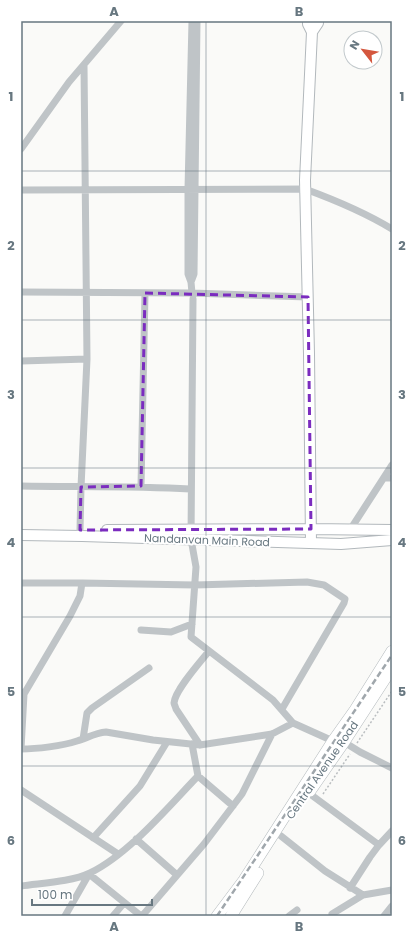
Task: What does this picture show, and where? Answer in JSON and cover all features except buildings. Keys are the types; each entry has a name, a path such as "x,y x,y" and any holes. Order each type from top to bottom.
{"main road":[{"path":"308,21 312,32 305,189 311,543"},
{"path":"312,32 318,21"},
{"path":"21,528 191,534 311,529 392,530"},
{"name":"Nandanvan Main Road","path":"21,535 191,534 341,544 392,540"},
{"path":"217,916 244,880 392,651"},
{"name":"Central Avenue Road","path":"231,916 281,836 286,821 306,792 310,791 344,742 392,668"}],"street":[{"path":"21,149 69,82 121,21"},
{"path":"192,21 191,189 194,274 191,282 190,489 191,534 196,567 191,637 273,700 293,723 333,741 344,742 360,752 391,766"},
{"path":"191,189 197,21"},
{"path":"80,530 87,359 84,65"},
{"path":"21,190 305,189 339,202 376,219 392,229"},
{"path":"21,292 308,297"},
{"path":"140,486 145,293"},
{"path":"21,361 87,359"},
{"path":"350,530 392,465"},
{"path":"384,478 392,478"},
{"path":"21,486 140,486 190,489"},
{"path":"21,583 195,585 307,582 324,585 345,598 344,603 282,709"},
{"path":"82,583 80,596 70,616 22,693 21,749 64,744 83,739 98,732 166,742 200,745 272,734 293,723"},
{"path":"141,630 170,632 192,624"},
{"path":"200,745 174,704 187,678 209,651"},
{"path":"83,739 87,713 149,668"},
{"path":"88,874 142,916 204,844 242,794 272,734"},
{"path":"93,838 140,786 166,742"},
{"path":"192,744 198,776 233,806"},
{"path":"21,886 62,880 88,874 108,862 136,839 198,776"},
{"path":"21,790 118,854"},
{"path":"306,792 379,845"},
{"path":"350,888 370,857 392,831"},
{"path":"281,836 325,872 363,895"},
{"path":"136,839 177,875"},
{"path":"64,916 88,874"},
{"path":"332,915 363,895 392,890"},
{"path":"114,916 124,902"},
{"path":"384,916 392,906"},
{"path":"289,916 297,910"}],"highlighted area":[{"path":"145,293 308,297 311,529 80,530 81,487 141,486"}],"railway":[{"path":"217,916 392,655"}]}
